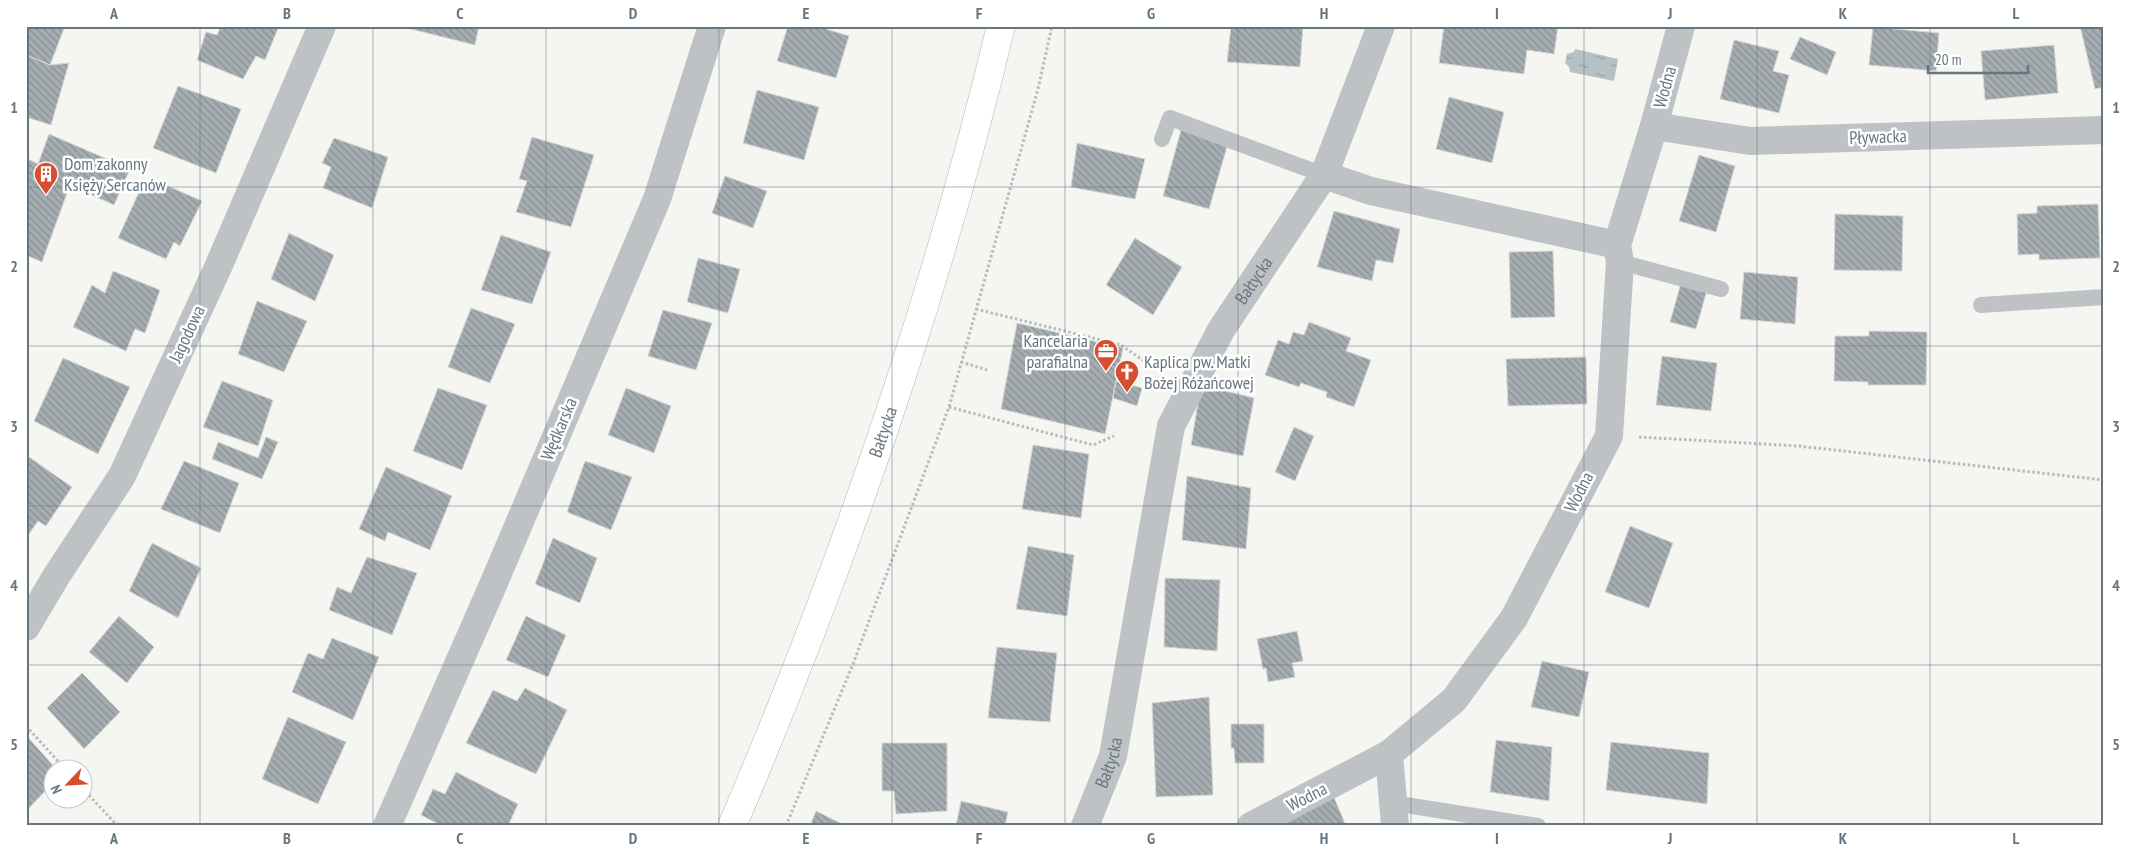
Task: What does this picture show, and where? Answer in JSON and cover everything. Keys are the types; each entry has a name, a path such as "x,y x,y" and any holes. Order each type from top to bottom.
{"main road":[{"name":"Bałtycka","path":"732,826 844,547 920,322 981,108 1001,26"}],"street":[{"name":"Jagodowa","path":"26,627 57,575 122,476 218,265 322,26"},
{"name":"Wędkarska","path":"387,826 493,586 657,199 712,26"},
{"name":"Bałtycka","path":"1085,826 1112,756 1171,426 1221,330 1324,175 1381,26"},
{"name":"Wodna","path":"1251,826 1388,754 1454,700 1514,618 1609,436 1619,254 1682,26"},
{"name":"Pływacka","path":"1654,126 1750,141 2104,130"},
{"path":"1324,175 1371,191 1619,254"},
{"path":"1388,754 1394,814"}],"lane":[{"path":"1162,138 1170,118 1324,175"},
{"path":"1619,254 1721,289"},
{"path":"1981,305 2104,297"},
{"path":"1394,814 1538,826"}],"path":[{"path":"786,826 853,664 948,407 1038,89 1052,26"},
{"path":"976,309 1121,345 1154,368"},
{"path":"961,362 987,370"},
{"path":"948,407 1093,445 1114,436"},
{"path":"1609,436 1798,446 2104,480"},
{"path":"26,726 57,760"},
{"path":"92,799 114,822 122,826"}],"water":[{"path":"1575,49 1618,59 1614,81 1570,72 1569,67 1565,63 1567,54 1574,52"}],"building":[{"path":"26,26 65,26 50,65 26,55"},
{"path":"221,26 279,26 265,60 256,56 243,79 197,60 206,32 217,35"},
{"path":"407,26 479,26 475,45 407,28"},
{"path":"788,26 816,26 849,36 836,78 777,61"},
{"path":"1231,26 1303,26 1300,67 1227,62"},
{"path":"1444,26 1558,26 1554,54 1527,50 1524,74 1439,63"},
{"path":"2080,26 2104,26 2104,87 2095,89"},
{"path":"1873,27 1939,33 1936,71 1869,65"},
{"path":"1800,37 1836,52 1827,75 1790,59"},
{"path":"1734,40 1779,51 1773,71 1789,75 1779,113 1720,99"},
{"path":"2054,45 2058,93 1985,100 1981,51"},
{"path":"26,55 50,65 69,63 51,125 26,117"},
{"path":"178,86 241,109 216,173 153,148"},
{"path":"757,90 819,107 804,160 743,143"},
{"path":"1449,97 1504,112 1492,163 1436,149"},
{"path":"1181,130 1228,143 1209,209 1163,196"},
{"name":"Dom zakonny Księży Sercanów","path":"49,134 130,169 114,205 70,185 42,262 26,255 26,158 38,164"},
{"path":"532,137 594,155 571,227 516,212 527,181 519,179"},
{"path":"334,138 388,157 372,208 323,188 331,167 322,163"},
{"path":"1077,143 1145,159 1135,199 1071,187"},
{"path":"1699,155 1735,166 1716,232 1679,221"},
{"path":"725,176 767,191 753,228 712,213"},
{"path":"154,180 202,201 180,246 174,242 166,259 118,238 140,190 150,193"},
{"path":"2098,204 2100,258 2039,260 2039,254 2018,255 2017,214 2037,213 2037,206"},
{"path":"1334,211 1400,229 1393,263 1376,260 1372,281 1317,267"},
{"path":"1835,214 1903,216 1902,271 1834,270"},
{"path":"289,233 334,255 315,301 271,279"},
{"path":"501,235 551,252 532,304 481,290"},
{"path":"1135,238 1182,267 1153,315 1106,285"},
{"path":"1553,251 1555,317 1511,318 1509,252"},
{"path":"698,258 740,269 728,313 687,302"},
{"path":"113,271 160,290 145,333 135,329 126,351 73,327 92,285 105,293"},
{"path":"1744,272 1798,277 1795,324 1740,319"},
{"path":"1681,283 1707,290 1696,329 1670,322"},
{"path":"257,301 307,321 284,372 238,354"},
{"path":"471,308 515,324 490,383 448,367"},
{"path":"663,310 712,323 696,370 648,356"},
{"path":"1309,322 1351,338 1346,351 1371,360 1354,407 1326,397 1327,392 1301,383 1299,387 1265,375 1278,340 1289,344 1293,332 1304,335"},
{"path":"1017,323 1123,348 1105,434 1001,409"},
{"path":"1869,331 1927,332 1926,385 1868,385 1868,382 1834,381 1835,336 1869,336"},
{"path":"1662,356 1717,363 1711,411 1656,405"},
{"path":"1586,357 1587,404 1508,406 1506,359"},
{"path":"63,358 130,387 98,454 34,421"},
{"path":"222,381 273,400 258,446 203,427"},
{"name":"Kaplica pw. Matki Bożej Różańcowej","path":"1116,381 1142,388 1137,406 1113,398"},
{"path":"1201,385 1254,398 1243,456 1191,445"},
{"path":"438,388 487,405 462,470 413,451"},
{"path":"626,388 671,406 654,453 608,435"},
{"path":"1294,427 1314,436 1295,481 1275,472"},
{"path":"266,437 278,442 262,479 212,459 218,442 258,458"},
{"path":"1033,445 1089,454 1081,518 1022,509"},
{"path":"26,455 72,487 46,526 38,521 26,538"},
{"path":"184,461 239,483 220,533 161,509"},
{"path":"585,461 632,477 611,530 567,512"},
{"path":"386,467 452,496 430,550 388,532 385,541 359,529"},
{"path":"1187,476 1251,488 1246,549 1182,540"},
{"path":"1630,526 1673,543 1649,608 1605,592"},
{"path":"553,538 597,558 580,603 535,584"},
{"path":"152,543 201,568 178,618 129,591"},
{"path":"1028,546 1074,555 1067,616 1016,609"},
{"path":"367,557 417,573 392,635 329,610 337,587 351,593"},
{"path":"1165,578 1220,580 1217,651 1164,647"},
{"path":"119,616 154,647 127,683 89,652"},
{"path":"526,616 566,635 548,677 506,660"},
{"path":"1297,631 1303,661 1292,663 1295,677 1268,682 1266,668 1263,669 1257,639"},
{"path":"332,638 379,657 353,720 292,692 308,653 323,659"},
{"path":"997,647 1057,653 1050,722 988,718"},
{"path":"1542,661 1589,672 1579,717 1531,707"},
{"path":"82,673 120,712 84,749 47,708"},
{"path":"525,688 567,710 536,774 466,743 493,690 517,701"},
{"path":"1209,697 1213,795 1156,797 1152,703"},
{"path":"288,717 346,742 318,804 262,779"},
{"path":"1231,724 1264,724 1264,763 1235,763 1234,748 1231,748"},
{"path":"26,735 48,760 42,760 42,794 26,811"},
{"path":"1496,740 1552,747 1549,801 1490,792"},
{"path":"1611,742 1709,753 1707,804 1606,790"},
{"path":"882,743 947,743 947,811 896,814 894,791 882,791"},
{"path":"456,772 518,804 508,826 442,826 421,815 433,789 445,794"},
{"path":"1333,795 1346,826 1281,826"},
{"path":"961,801 1008,812 1005,826 956,826"},
{"path":"816,811 846,826 810,826"}],"place":[{"name":"Dom zakonny Księży Sercanów","path":"46,195"},
{"name":"Kancelaria parafialna","path":"1106,372"},
{"name":"Kaplica pw. Matki Bożej Różańcowej","path":"1127,393"}]}
